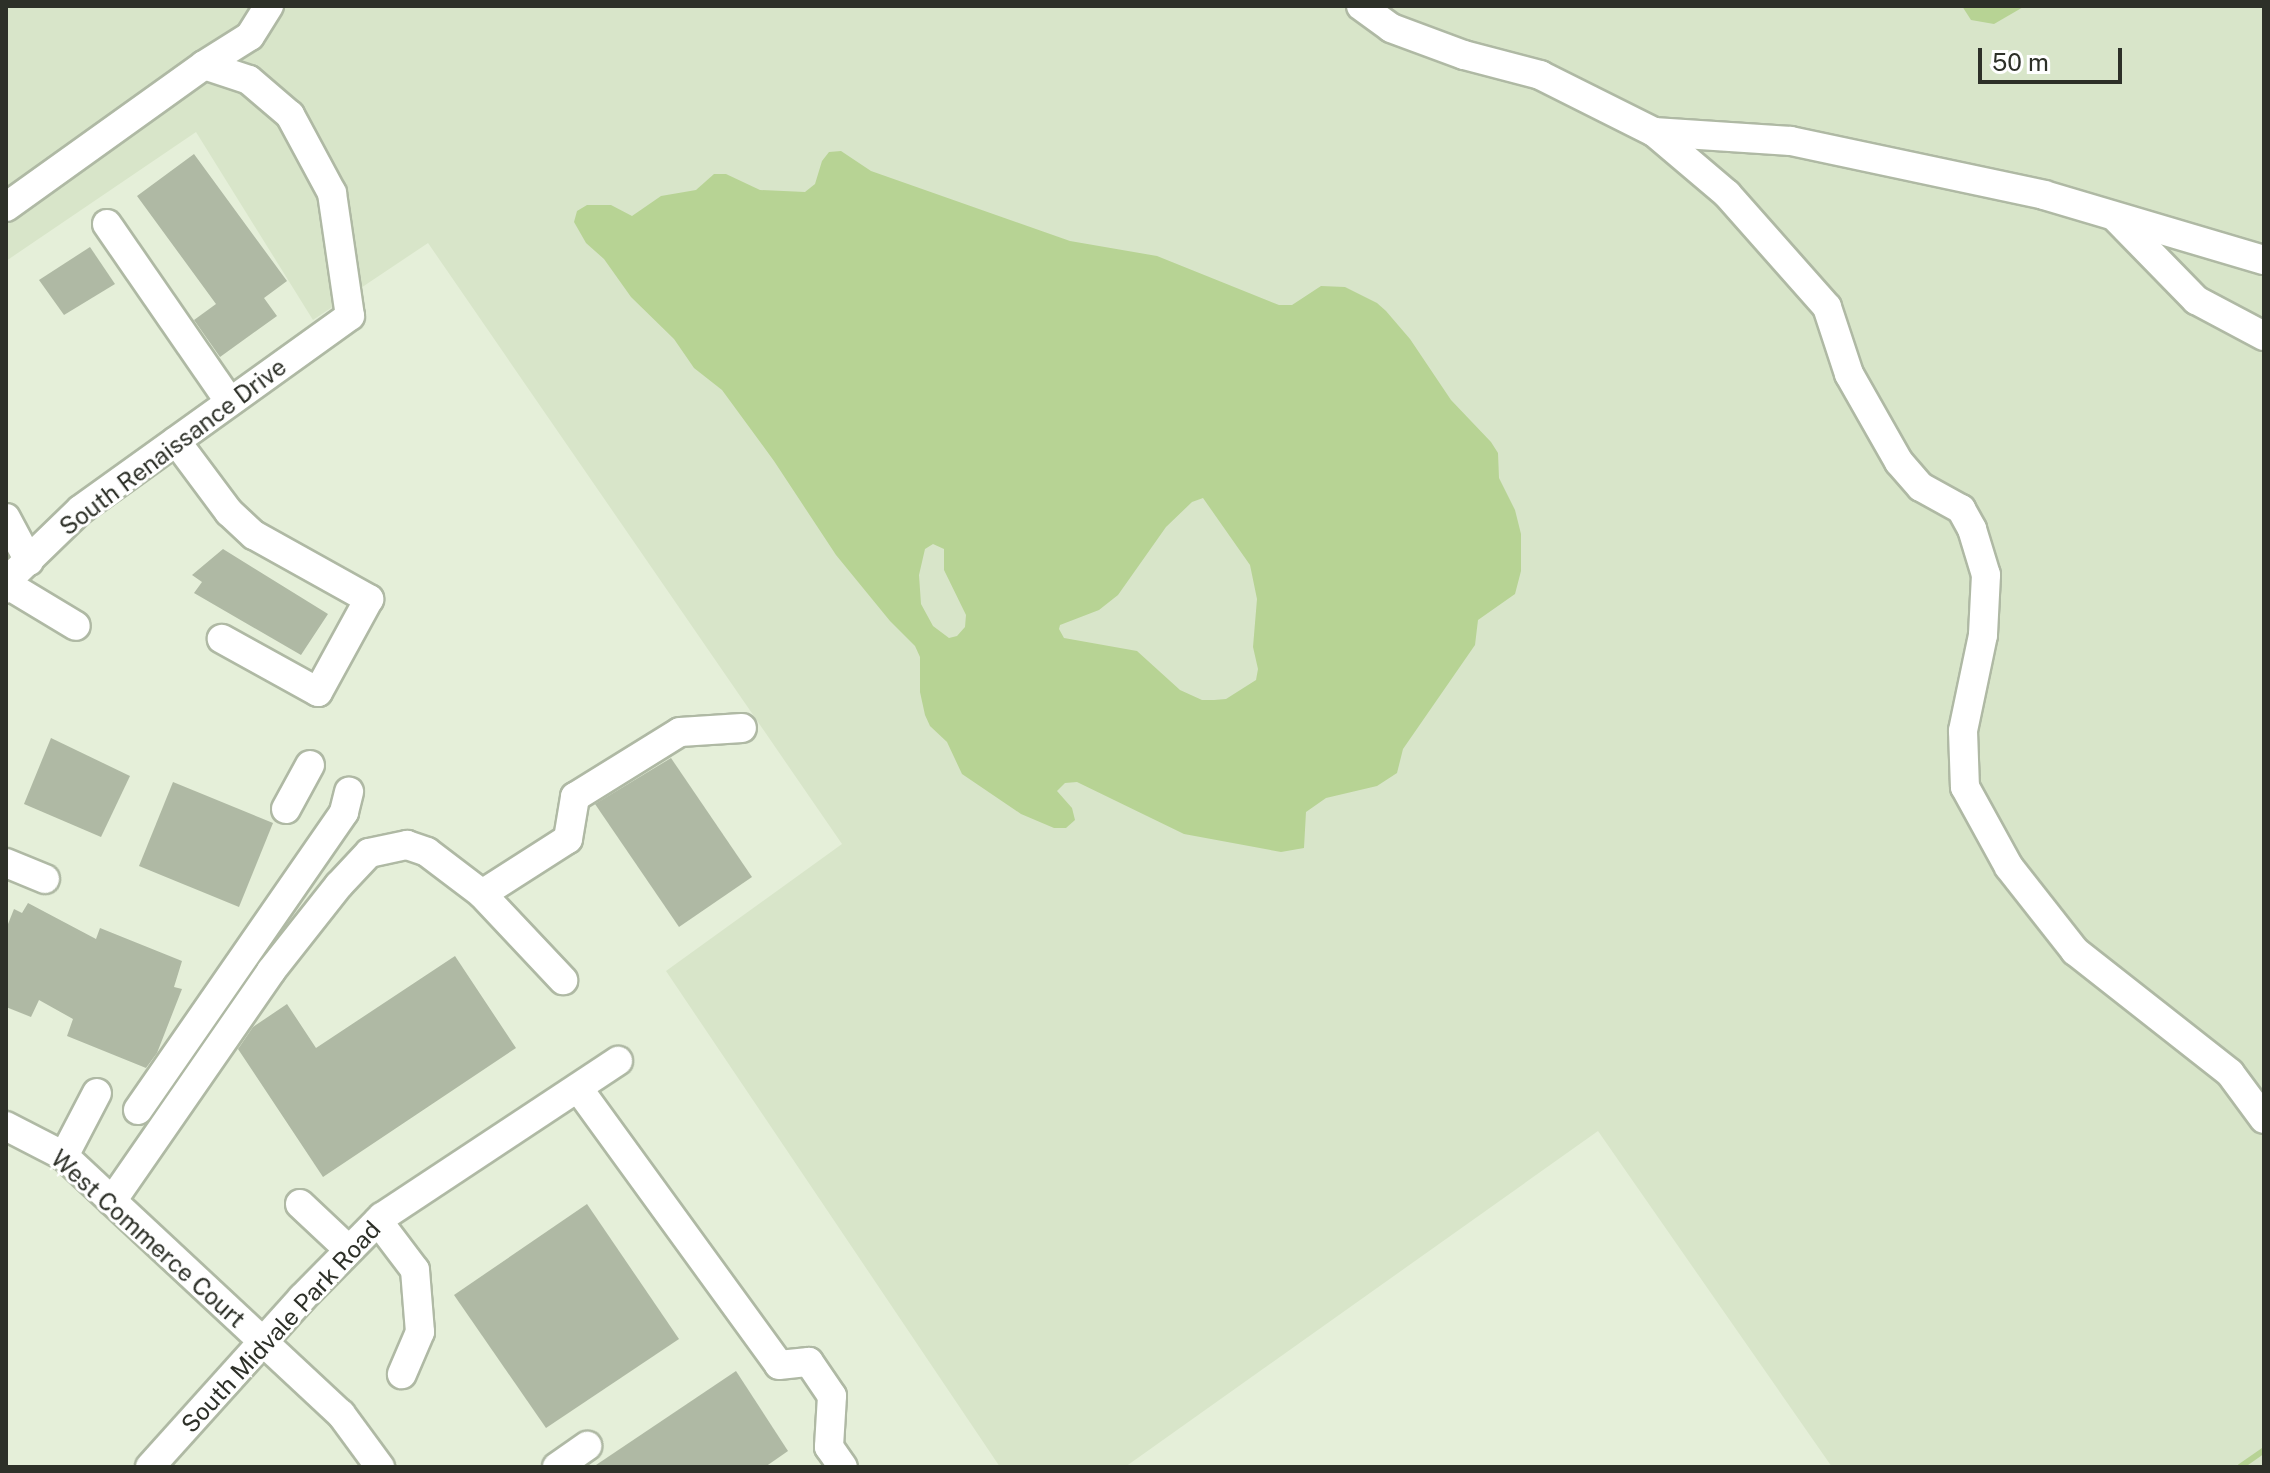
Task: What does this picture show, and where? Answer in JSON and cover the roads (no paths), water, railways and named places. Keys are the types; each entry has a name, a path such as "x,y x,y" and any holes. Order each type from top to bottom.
{"street":[{"path":"6,207 204,65 250,36 269,6"},
{"path":"1361,6 1391,28 1464,55 1540,75 1654,132 1727,194 1827,307 1849,374 1899,462 1921,487 1961,509 1972,529 1986,575 1983,635 1963,731 1965,787 2009,867 2075,951 2230,1073 2264,1119"},
{"name":"South Renaissance Drive","path":"7,587 80,510 350,316 332,193 290,115 249,80 204,65"},
{"path":"1654,132 1791,141 2044,195 2264,260"},
{"path":"2113,215 2196,300 2264,336"},
{"path":"107,224 230,402"},
{"path":"176,441 229,512 254,535 369,599 318,692 222,639"},
{"path":"6,518 29,561"},
{"path":"7,587 76,626"},
{"path":"482,894 568,839 575,797 680,732 742,728"},
{"path":"286,809 310,765"},
{"path":"138,1110 344,812 349,792"},
{"path":"112,1201 271,971 359,861 386,847 407,845 427,852 482,894 563,980"},
{"path":"6,863 45,879"},
{"name":"South Midvale Park Road","path":"150,1467 378,1221 618,1061"},
{"path":"578,1088 779,1365 809,1362 832,1396 829,1447 843,1467"},
{"path":"64,1156 97,1093"},
{"name":"West Commerce Court","path":"6,1126 64,1156 341,1414 380,1467"},
{"path":"300,1204 349,1250"},
{"path":"378,1221 415,1270 420,1332 402,1374"},
{"path":"557,1467 587,1446"}],"waterway":[{"path":"2240,1467 2264,1450"}]}
